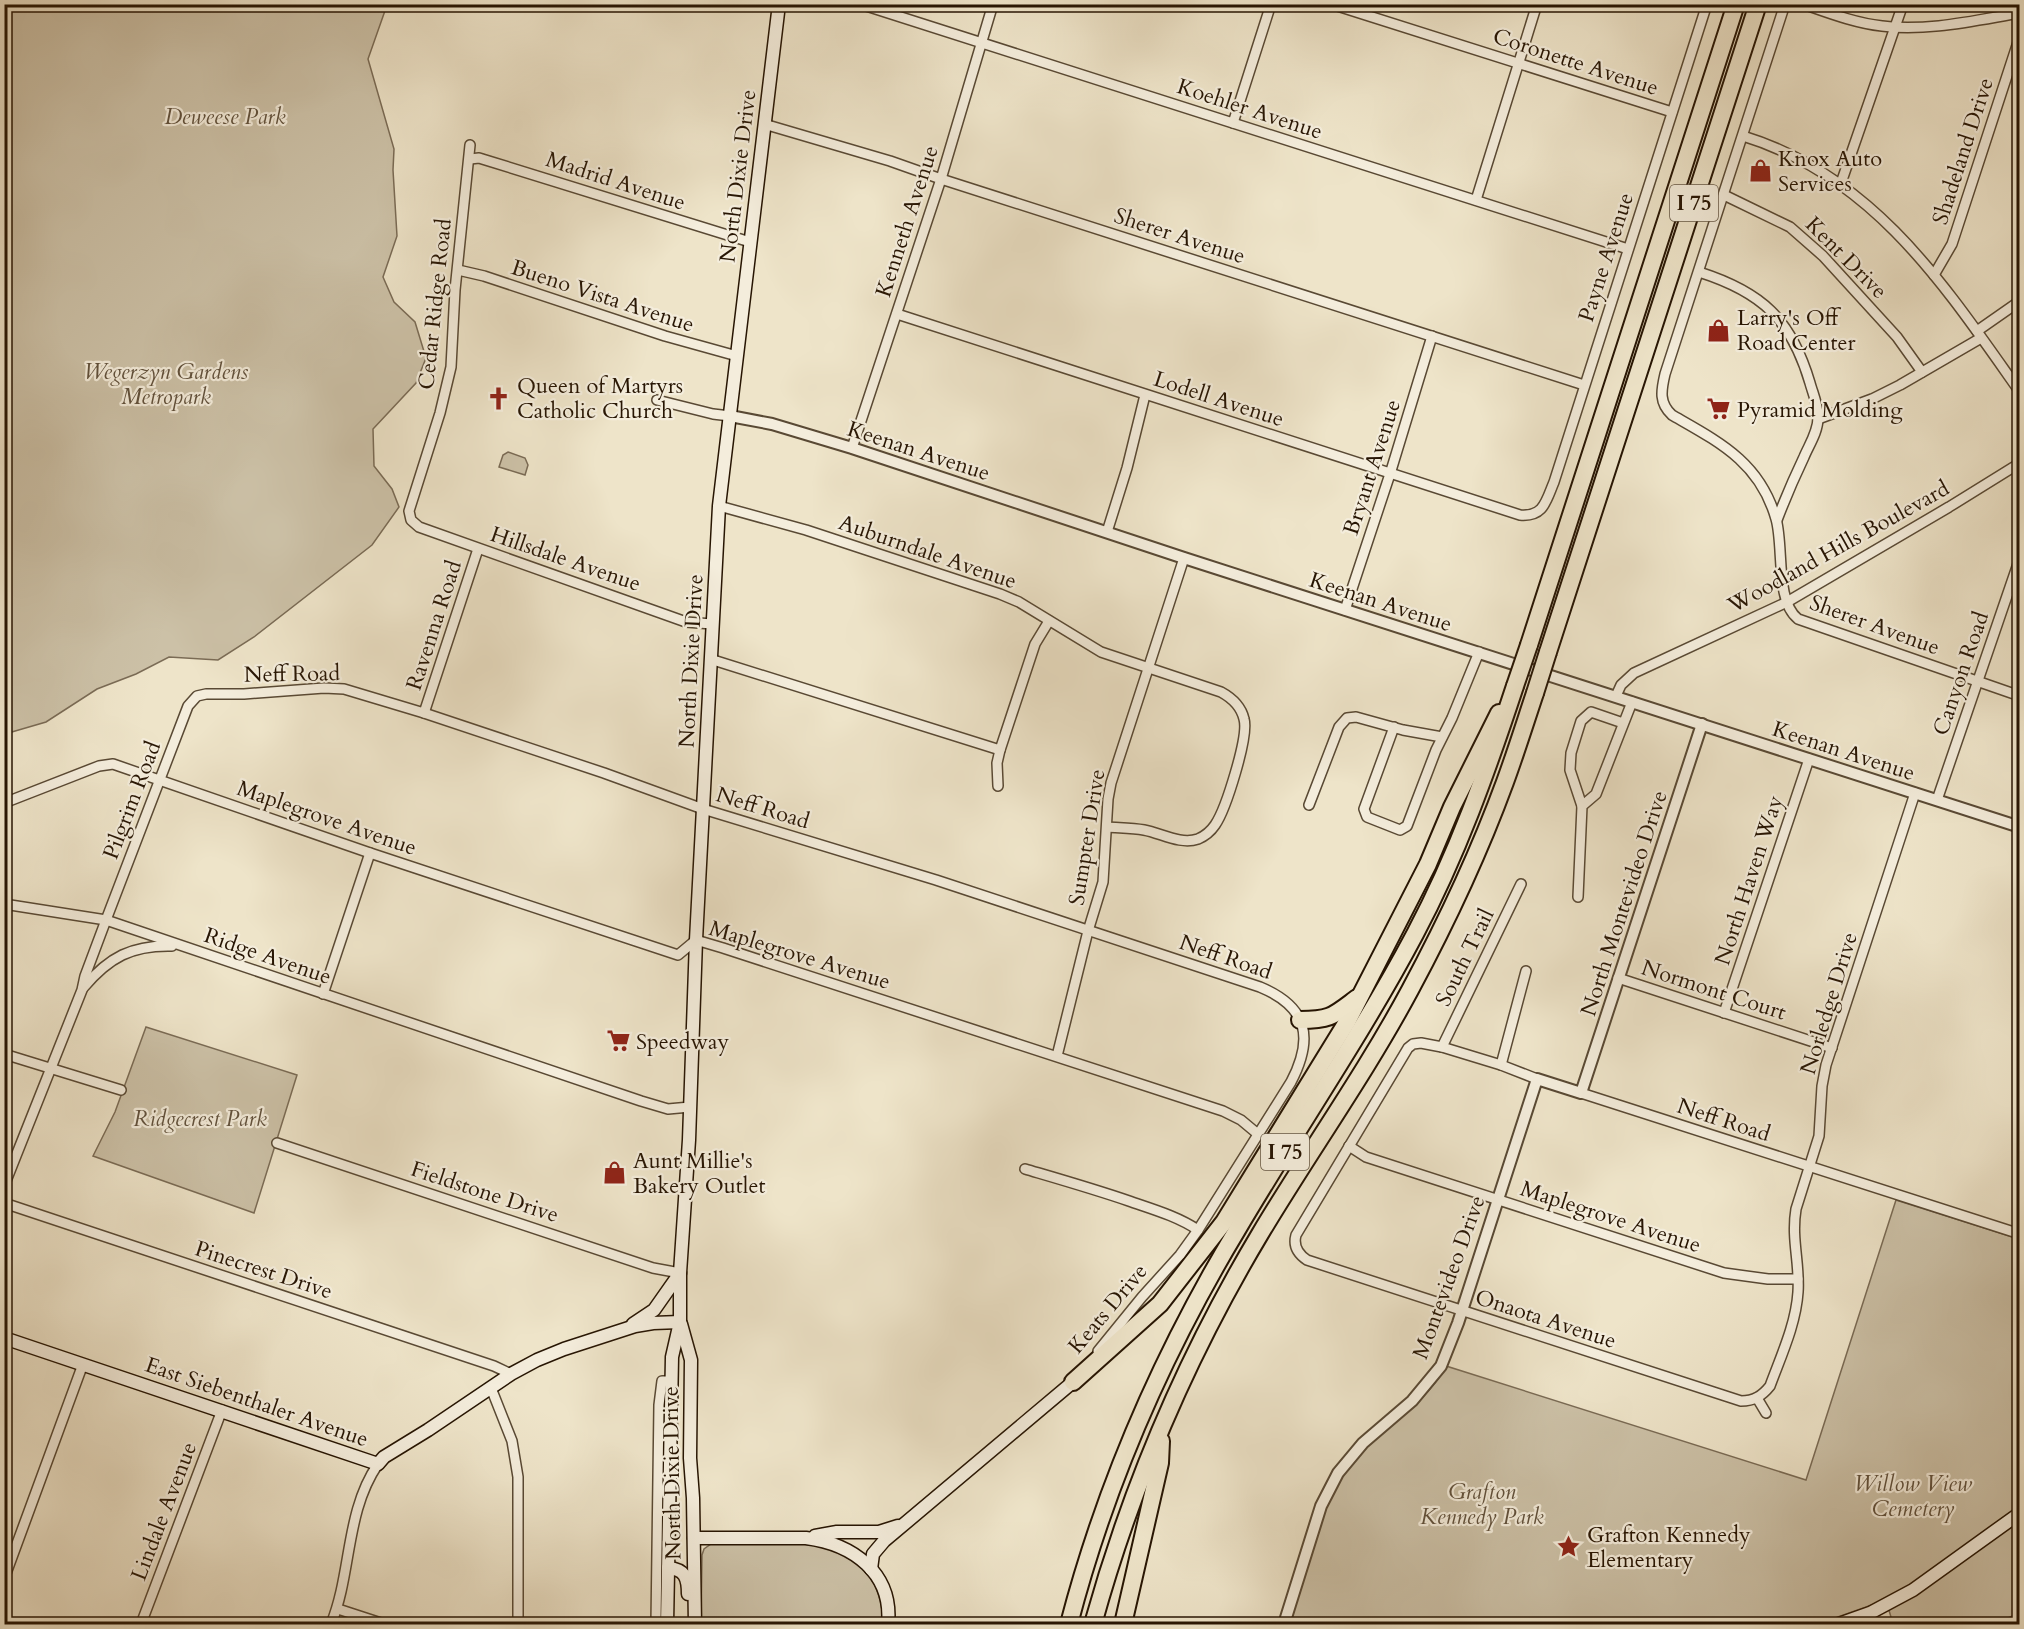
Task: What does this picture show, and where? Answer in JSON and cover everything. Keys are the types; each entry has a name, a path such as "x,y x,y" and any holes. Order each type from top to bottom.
{"highway":[{"name":"I 75","path":"1069,1624 1090,1552 1131,1441 1175,1343 1237,1230 1356,1040 1417,931 1460,840 1498,739 1736,4"},
{"name":"I 75","path":"1093,1624 1121,1531 1163,1423 1212,1319 1254,1244 1410,990 1475,856 1505,783 1758,4"},
{"path":"1073,1382 1160,1304 1224,1222 1347,1022 1428,864 1452,807 1490,728 1515,686"},
{"path":"1300,1020 1323,1020 1336,1014 1362,994"},
{"path":"1123,1624 1160,1463 1163,1423"}],"main road":[{"name":"North Dixie Drive","path":"665,1623 662,1568 672,1357 680,1322 680,1273 690,1107 696,940 720,506 779,4"},
{"path":"623,1330 654,1310 680,1273"},
{"name":"North Dixie Drive","path":"680,1322 691,1360 694,1624"},
{"name":"East Siebenthaler Avenue","path":"4,1338 378,1464 384,1457 511,1374 564,1349 653,1323 680,1322"},
{"path":"671,1381 681,1382 686,1391 690,1410"},
{"name":"Keats Drive","path":"871,1569 873,1554 884,1541 1073,1382"},
{"path":"1839,1624 1870,1613 1913,1590 2019,1513"},
{"path":"806,1538 837,1532 879,1532 902,1525"},
{"path":"694,1538 806,1538 821,1540 843,1548 863,1561 880,1581 887,1595 888,1624"},
{"path":"662,1568 677,1568 683,1572 688,1581 688,1605 694,1624"}],"street":[{"name":"Koehler Avenue","path":"860,4 1628,249"},
{"name":"Kenneth Avenue","path":"852,448 941,179 993,4"},
{"path":"1233,123 1270,4"},
{"name":"Coronette Avenue","path":"1331,4 1672,112"},
{"path":"1476,200 1538,4"},
{"name":"Payne Avenue","path":"1530,515 1544,507 1554,482 1707,4"},
{"path":"1776,520 1817,428 1818,410 1801,355 1780,320 1766,305 1740,287 1699,272 1785,4"},
{"path":"1803,4 1864,23 1895,27 1969,22 2019,14"},
{"path":"1841,183 1903,4"},
{"name":"Shadeland Drive","path":"1934,275 1952,244 2019,36"},
{"name":"Sherer Avenue","path":"765,124 890,161 1584,384"},
{"path":"1743,136 1788,153 1841,183 1891,227 1934,275 2019,392"},
{"name":"Cedar Ridge Road","path":"411,520 409,511 448,384 451,367 470,145"},
{"name":"Madrid Avenue","path":"470,159 479,158 750,242"},
{"name":"Kent Drive","path":"1724,195 1790,227 1823,256 1897,337 1922,372"},
{"name":"Bueno Vista Avenue","path":"458,270 484,276 673,339 737,356"},
{"name":"Sherer Avenue","path":"1699,272 1665,374 1661,395 1665,408 1672,415 1728,448 1746,464 1761,486 1776,520 1782,577 1792,615 1798,620 2019,696"},
{"path":"1818,419 1872,399 1900,385 1979,334 2019,301"},
{"name":"Lodell Avenue","path":"897,314 1390,474 1520,515 1530,515"},
{"name":"Bryant Avenue","path":"1345,610 1432,336"},
{"path":"1107,532 1130,459 1145,395"},
{"path":"657,400 730,416"},
{"name":"Keenan Avenue","path":"730,416 772,424 852,448 1184,558 2019,827"},
{"name":"Woodland Hills Boulevard","path":"1616,696 1621,685 1634,673 1787,602 2019,463"},
{"name":"Auburndale Avenue","path":"720,506 806,530 1000,594 1019,602 1101,652 1227,695 1235,702 1244,719 1243,746 1220,817 1209,832 1191,841 1182,841 1143,830 1107,827"},
{"name":"Hillsdale Avenue","path":"411,520 418,527 686,622 712,624"},
{"name":"Ravenna Road","path":"424,713 478,549"},
{"name":"Sumpter Drive","path":"1057,1056 1088,930 1104,876 1111,783 1184,558"},
{"name":"Canyon Road","path":"1937,800 2019,561"},
{"path":"998,786 997,763 1000,750 1035,644 1049,621"},
{"path":"1394,727 1364,809 1366,817 1400,830 1407,826 1479,652"},
{"path":"710,659 1000,750"},
{"name":"Neff Road","path":"196,696 332,688 372,697 703,808 936,880 1276,994 1290,1004 1300,1020"},
{"name":"Pilgrim Road","path":"106,920 188,706 196,696"},
{"path":"1582,806 1596,794 1632,702"},
{"path":"1578,897 1582,806 1570,770 1571,753 1581,721 1591,712 1623,723"},
{"path":"1309,805 1339,727 1347,718 1356,717 1442,737"},
{"name":"North Montevideo Drive","path":"1581,1093 1702,724"},
{"name":"North Haven Way","path":"1724,1013 1809,759"},
{"name":"Maplegrove Avenue","path":"4,803 105,764 113,764 370,853 678,955 696,940 1057,1056 1222,1111 1241,1120 1259,1135"},
{"name":"Norledge Drive","path":"1758,1398 1770,1386 1796,1309 1798,1279 1794,1221 1819,1136 1822,1086 1826,1065 1915,793"},
{"path":"323,994 370,853"},
{"name":"South Trail","path":"1442,1047 1521,884"},
{"name":"Ridge Avenue","path":"4,904 106,920 641,1101 668,1109 690,1107"},
{"path":"4,1186 82,990 106,920"},
{"path":"82,990 106,964 130,951 159,946 177,946 187,949"},
{"path":"1501,1065 1526,971"},
{"name":"Normont Court","path":"1618,978 1832,1048"},
{"name":"Keats Drive","path":"1073,1382 1142,1297 1180,1255 1259,1135 1296,1073 1303,1046 1300,1020"},
{"name":"Neff Road","path":"1349,1146 1408,1048 1416,1043 1442,1047 1501,1065 1537,1079 2019,1234"},
{"path":"4,1054 121,1090"},
{"name":"Montevideo Drive","path":"1284,1624 1322,1506 1338,1473 1363,1443 1412,1401 1441,1366 1537,1079"},
{"name":"Fieldstone Drive","path":"277,1143 652,1268 680,1273"},
{"name":"Maplegrove Avenue","path":"1349,1146 1366,1157 1724,1273 1768,1279 1798,1279"},
{"name":"Onaota Avenue","path":"1349,1146 1296,1235 1295,1246 1301,1256 1307,1260 1741,1401 1758,1398"},
{"path":"1025,1169 1158,1211 1186,1222 1198,1230"},
{"name":"Pinecrest Drive","path":"4,1203 482,1362 511,1374"},
{"path":"4,1580 83,1364"},
{"path":"491,1388 512,1441 518,1477 518,1624"},
{"path":"1758,1398 1766,1413"},
{"name":"Lindale Avenue","path":"141,1624 222,1410"},
{"path":"331,1624 338,1609 354,1519 378,1464"},
{"path":"338,1609 358,1621 384,1624"}],"green space":[{"path":"4,5 387,5 368,59 394,149 397,236 383,277 394,302 415,322 426,358 416,383 373,429 374,466 392,489 399,507 372,545 254,637 218,660 169,657 136,674 97,689 46,722 5,734"},
{"path":"508,452 525,458 528,465 525,475 499,467 503,455"},
{"name":"Ridgecrest Park","path":"146,1027 297,1075 254,1213 93,1156 115,1112"},
{"path":"1896,1200 2019,1239 2019,1613 1995,1624 1893,1624 1886,1600 1818,1624 1290,1624 1315,1537 1332,1494 1343,1475 1366,1446 1416,1404 1446,1366 1806,1480"},
{"path":"795,1543 822,1547 846,1556 865,1570 878,1592 883,1624 701,1624 702,1555 704,1549 711,1544"}],"place":[{"name":"Knox Auto Services","path":"1760,171"},
{"name":"Larry's Off Road Center","path":"1719,330"},
{"name":"Queen of Martyrs Catholic Church","path":"499,398"},
{"name":"Pyramid Molding","path":"1719,409"},
{"name":"Speedway","path":"618,1041"},
{"name":"Aunt Millie's Bakery Outlet","path":"615,1173"},
{"name":"Grafton Kennedy Elementary","path":"1569,1547"}],"park label":[{"name":"Deweese Park","path":"225,116"},
{"name":"Wegerzyn Gardens Metropark","path":"166,384"},
{"name":"Willow View Cemetery","path":"1913,1496"},
{"name":"Grafton Kennedy Park","path":"1482,1504"}]}
